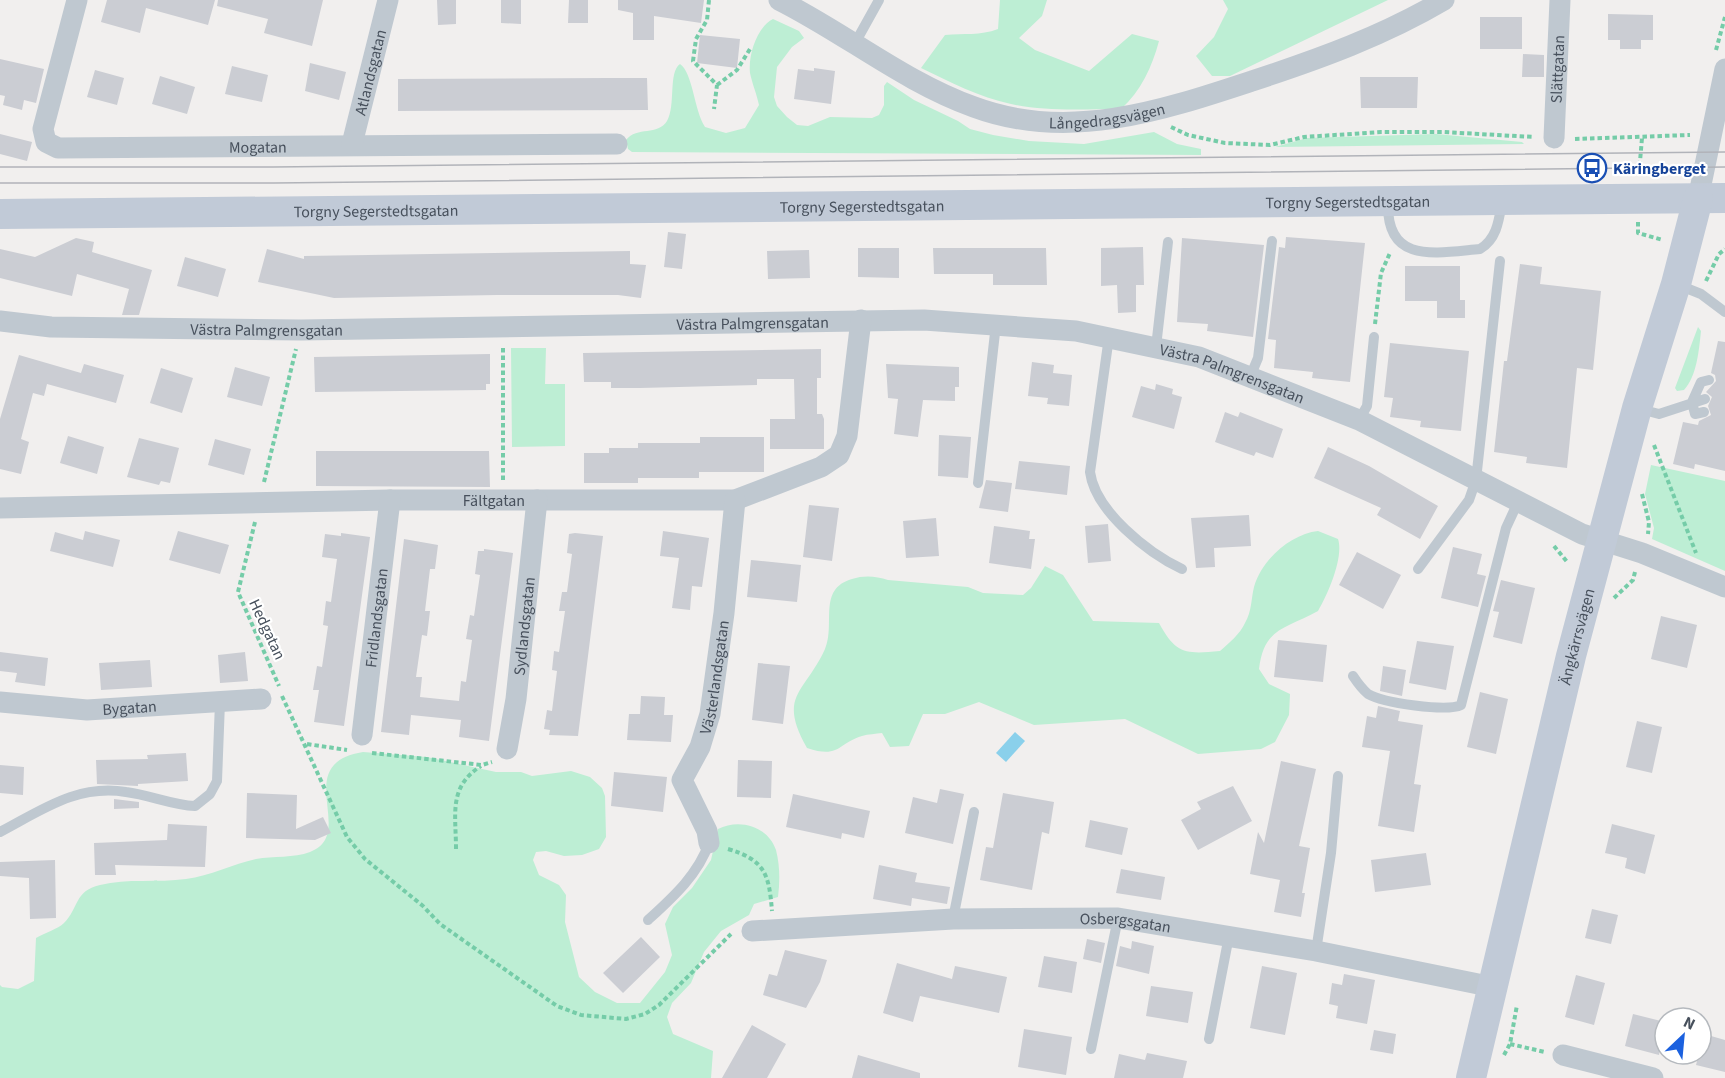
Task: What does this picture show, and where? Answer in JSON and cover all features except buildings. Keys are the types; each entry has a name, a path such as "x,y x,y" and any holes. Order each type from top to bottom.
{"street":[{"name":"Mogatan","path":"77,0 43,129 43,136 51,146 58,148 352,144 617,144"},
{"name":"Atlandsgatan","path":"352,144 388,0"},
{"name":"Långedragsvägen","path":"779,0 949,98 1001,116 1052,124 1079,123 1157,111 1325,57 1390,29 1444,0"},
{"name":"Slättgatan","path":"1554,138 1560,0"},
{"path":"1711,199 1725,71"},
{"name":"Torgny Segerstedtsgatan","path":"0,214 1711,199"},
{"name":"Ängkärrsvägen","path":"1471,1078 1571,656 1637,408 1676,284 1711,199"},
{"name":"Västra Palmgrensgatan","path":"0,321 51,327 301,330 861,320 996,324 1076,331 1199,357 1250,377 1359,420 1582,534 1602,539 1725,587"},
{"name":"Fältgatan","path":"0,508 390,500 735,500 821,467 839,455 847,436 861,320"},
{"name":"Fridlandsgatan","path":"361,746 390,500"},
{"name":"Västerlandsgatan","path":"709,843 707,831 682,780 700,747 710,714 724,613 735,500"},
{"name":"Sydlandsgatan","path":"507,749 516,699 537,501"},
{"name":"Bygatan","path":"0,702 87,710 261,699"},
{"name":"Osbergsgatan","path":"752,931 953,919 1118,918 1316,951 1493,987"},
{"path":"1563,1055 1653,1078"}],"lane":[{"path":"854,45 879,0"},
{"path":"1388,201 1388,225 1397,243 1415,250 1480,249 1492,238 1498,226 1502,200"},
{"path":"1250,377 1258,358 1272,241"},
{"path":"1156,347 1168,242"},
{"path":"1418,569 1469,500 1476,480 1500,261"},
{"path":"1676,284 1701,294 1725,312"},
{"path":"978,483 996,324"},
{"path":"1109,337 1090,472 1092,489 1142,546 1182,569"},
{"path":"1359,420 1366,406 1374,337"},
{"path":"1704,412 1695,414 1692,402 1701,382 1709,380"},
{"path":"1637,408 1659,414 1705,399"},
{"path":"1353,676 1370,695 1380,699 1444,709 1461,705 1503,538 1518,502"},
{"path":"0,831 56,801 91,791 128,792 195,806 210,795 217,781 220,702"},
{"path":"1316,951 1331,853 1338,776"},
{"path":"953,919 974,812"},
{"path":"648,920 682,886 702,859 709,843"},
{"path":"1091,1049 1118,918"},
{"path":"1209,1039 1229,936"}],"path":[{"path":"708,0 707,20 696,39 693,61 717,85"},
{"path":"714,109 717,85 737,70 750,49"},
{"path":"1157,111 1162,122 1171,128 1188,135 1225,143 1270,145 1304,137 1381,132 1443,132 1610,139 1693,135"},
{"path":"1374,337 1381,273 1397,243"},
{"path":"502,326 503,500"},
{"name":"Hedgatan","path":"301,330 238,592 347,837 365,859 461,941 520,978 557,1006 581,1015 626,1019 645,1014 659,1005 711,954"},
{"path":"1651,443 1656,447 1696,552 1704,557"},
{"path":"1641,487 1649,522 1648,534"},
{"path":"306,744 361,746 482,765"},
{"path":"456,849 457,793 467,776 482,765 498,760 507,749"},
{"path":"709,843 750,855 769,883"},
{"path":"1510,1044 1563,1055"}],"green space":[{"path":"1000,0 1047,0 1042,16 1019,38 1035,50 1089,71 1132,34 1159,41 1145,78 1121,109 1052,109 1024,107 988,97 921,68 945,35 998,29"},
{"path":"1223,0 1388,0 1230,76 1212,76 1196,56 1214,37 1228,9"},
{"path":"773,19 799,31 804,38 792,47 777,67 774,97 777,106 797,125 808,126 830,117 872,118 879,115 884,105 884,86 887,82 914,100 970,129 993,135 1029,141 1084,144 1154,132 1177,144 1201,149 1201,155 632,152 628,149 626,140 631,136 663,126 667,121 670,115 674,74 680,64 688,75 705,127 726,133 745,128 759,105 750,73 752,50 762,28"},
{"path":"1436,134 1524,144 1275,147 1307,138"},
{"path":"1698,327 1701,331 1695,370 1684,390 1677,391 1675,388"},
{"path":"511,348 546,348 545,384 565,384 565,446 512,447"},
{"path":"1651,465 1725,481 1725,571 1652,539 1654,528 1645,494"},
{"path":"1318,531 1338,539 1337,565 1318,611 1278,631 1266,645 1259,669 1269,684 1290,694 1289,715 1275,742 1261,749 1198,754 1125,719 1034,725 979,702 945,714 923,714 909,746 890,747 882,733 862,736 833,751 818,751 807,748 798,730 794,705 797,695 825,649 831,599 841,584 852,579 874,577 968,587 983,593 1023,595 1031,588 1045,566 1063,575 1093,621 1159,623 1171,641 1183,650 1220,651 1243,627 1249,614 1258,577 1271,558 1298,537"},
{"path":"363,752 427,757 496,772 521,772 532,776 571,771 590,777 602,788 605,796 606,837 599,849 582,855 564,856 546,851 536,852 533,860 539,875 559,885 566,895 565,922 579,977 595,992 617,1003 640,1003 665,972 672,955 665,924 673,907 692,888 711,860 718,829 743,824 752,826 767,835 776,850 779,873 778,897 754,904 749,915 721,931 704,952 691,983 672,1003 667,1017 673,1034 713,1051 711,1078 0,1078 0,985 18,989 34,981 36,938 64,923 86,891 110,883 195,877 256,859 310,852 323,843 328,830 326,784 330,770 341,759"}],"water":[{"path":"1015,732 1025,741 1006,762 996,753"}],"tram line":[{"path":"0,167 273,167 1725,152"},
{"path":"0,183 274,183 1725,167"}],"place":[{"name":"Käringberget","path":"1592,168"}]}
